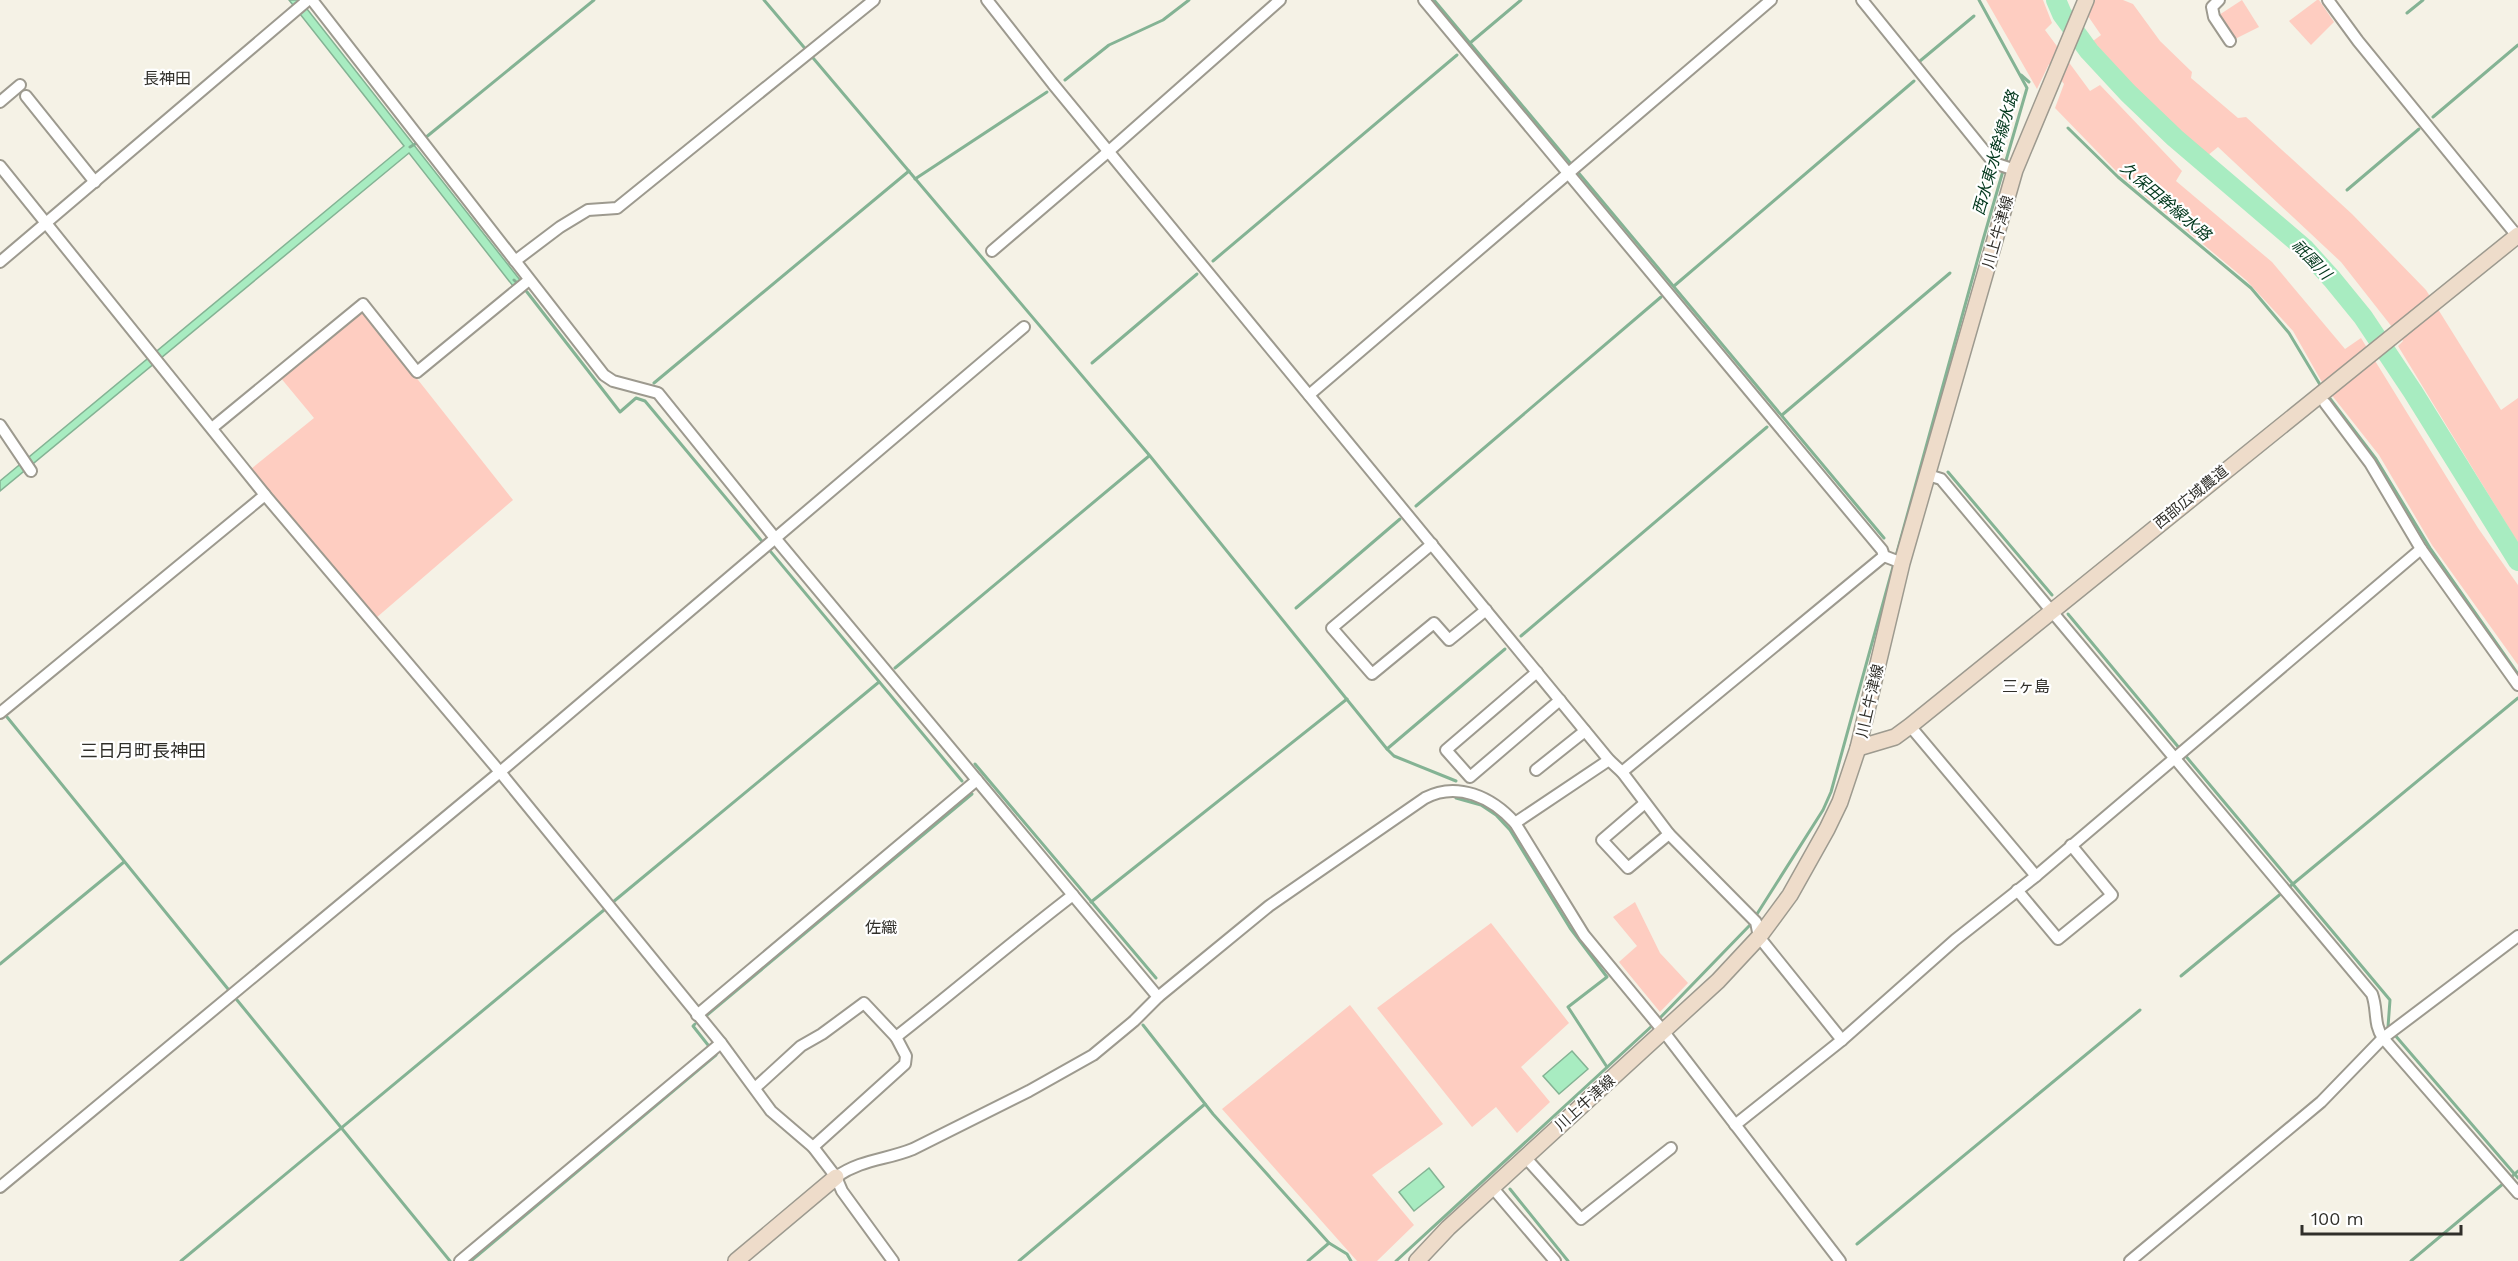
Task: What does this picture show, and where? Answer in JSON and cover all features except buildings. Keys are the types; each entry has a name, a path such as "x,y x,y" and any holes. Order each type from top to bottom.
{"main road":[{"name":"川上牛津線","path":"1417,1261 1433,1242 1525,1157 1755,926 1790,895 1827,829 1840,802 1858,748 1902,563 2015,170 2086,0"},
{"name":"西部広域農道","path":"1858,748 1895,737 1910,726 2051,610 2518,236"},
{"path":"736,1261 836,1177"}],"street":[{"path":"514,261 560,227 588,210 617,208 874,0"},
{"path":"987,0 1609,760 1622,772 1669,834 1712,875 1755,926 1842,1040"},
{"path":"992,251 1280,0"},
{"path":"1424,0 1769,412 1882,550 1884,556"},
{"path":"1309,395 1771,0"},
{"path":"1862,0 1994,163 2015,170"},
{"path":"2219,0 2212,7 2214,17 2229,41"},
{"path":"2328,0 2358,41 2518,236"},
{"path":"0,262 308,1 416,134 604,375 613,381 658,393 775,538 1158,997"},
{"path":"0,102 20,85"},
{"path":"26,96 95,182"},
{"path":"0,166 266,495 500,772 721,1043 771,1111 813,1147 893,1261"},
{"path":"212,428 363,304 417,372 530,280"},
{"path":"0,1187 500,772 1024,327"},
{"path":"2325,403 2370,463 2421,549 2518,685"},
{"path":"0,424 31,471"},
{"path":"1928,475 1941,479 2372,994 2376,1004 2376,1028 2383,1038 2514,1189"},
{"path":"0,713 266,495"},
{"path":"1432,544 1332,628 1372,674 1434,623 1449,640 1486,610"},
{"path":"1735,1125 1842,1040 1955,940 2036,876 2421,549"},
{"path":"1884,556 1902,563"},
{"path":"1622,772 1884,556"},
{"path":"1537,672 1446,750 1470,777 1560,700"},
{"path":"1910,726 2036,876"},
{"path":"1536,770 1586,731"},
{"path":"1515,823 1609,760"},
{"path":"697,1015 977,780"},
{"path":"836,1177 866,1161 913,1149 1062,1074 1106,1046 1158,997 1269,906 1398,815 1432,794 1451,790 1468,792 1500,808 1515,823 1584,935 1658,1025 1840,1261"},
{"path":"1645,803 1602,840 1628,868 1669,834"},
{"path":"2017,890 2058,939 2112,895 2071,845"},
{"path":"896,1036 966,981 989,959 1072,895"},
{"path":"2130,1261 2321,1102 2383,1038 2518,936"},
{"path":"755,1088 801,1046 822,1034 864,1003 896,1036 906,1056 905,1064 813,1147"},
{"path":"460,1261 721,1043"},
{"path":"1525,1157 1581,1219 1671,1148"},
{"path":"1492,1187 1555,1261"}],"shaded area":[{"path":"289,0 300,0 520,280 513,286 409,153 0,491 0,481 404,146"},
{"path":"1986,0 2043,0 2052,23 2045,30 2090,91 2100,85 2182,171 2176,181 2272,262 2345,349 2361,338 2478,528 2518,585 2518,665 2432,545 2379,455 2323,384 2293,331 2246,280 2119,174 2055,108 2064,84 2049,64 2037,89"},
{"path":"2077,0 2123,0 2133,4 2160,41 2192,72 2191,78 2238,118 2246,117 2352,214 2426,290 2501,410 2518,398 2518,543 2398,346 2403,341 2341,262 2218,147 2207,156 2152,106 2093,41 2101,35"},
{"path":"2242,0 2259,27 2235,39 2219,15"},
{"path":"2317,0 2334,22 2311,45 2289,21"},
{"path":"362,309 513,500 376,618 251,469 314,418 280,377"},
{"path":"1635,902 1660,953 1688,983 1660,1012 1619,962 1637,946 1613,917"},
{"path":"1491,923 1569,1023 1521,1067 1550,1102 1517,1133 1496,1107 1472,1127 1377,1008"},
{"path":"1350,1005 1443,1124 1372,1175 1414,1225 1377,1261 1357,1261 1222,1109"},
{"path":"1572,1051 1588,1069 1559,1094 1543,1076"},
{"path":"1429,1168 1444,1187 1414,1211 1399,1192"}],"waterway":[{"path":"410,147 425,138 594,0"},
{"path":"764,0 1150,456 1387,749 1394,756 1456,781"},
{"path":"1065,80 1109,45 1163,20 1189,0"},
{"path":"1434,0 1884,538"},
{"path":"1470,43 1521,0"},
{"path":"1658,1020 1750,925 1823,810 1831,792 2027,88 1979,0"},
{"name":"祇園川","path":"2056,0 2062,14 2089,51 2128,93 2175,138 2304,248 2332,279 2363,317 2413,392 2518,561"},
{"path":"2407,13 2423,0"},
{"path":"1920,61 1974,16"},
{"path":"2433,117 2518,45"},
{"path":"1213,261 1457,55"},
{"name":"西水東水幹線水路","path":"2021,75 2029,82"},
{"path":"1674,286 1914,81"},
{"path":"915,179 1047,92"},
{"name":"久保田幹線水路","path":"2068,128 2118,177 2251,288 2289,333 2322,388"},
{"path":"2347,190 2419,129"},
{"path":"654,383 909,171"},
{"path":"1782,415 1950,273"},
{"path":"1092,363 1197,274"},
{"path":"514,280 527,292 620,412 636,398 645,401 962,781"},
{"path":"1416,506 1661,297"},
{"path":"2328,396 2376,459 2430,548 2518,674"},
{"path":"1521,636 1767,427"},
{"path":"895,668 1149,456"},
{"path":"1948,472 2052,595"},
{"path":"1296,608 1400,519"},
{"path":"2068,614 2180,749"},
{"path":"1387,749 1505,649"},
{"path":"613,902 879,682"},
{"path":"2288,888 2518,698"},
{"path":"1091,902 1347,699"},
{"path":"7,717 228,989"},
{"path":"2184,754 2390,1000 2388,1027 2390,1029"},
{"path":"975,764 1156,978"},
{"path":"707,1015 972,794"},
{"path":"1456,798 1481,805 1496,815 1510,830 1570,928 1607,977 1568,1007 1607,1067"},
{"path":"0,964 124,862"},
{"path":"2181,976 2283,892"},
{"path":"181,1261 604,910"},
{"path":"237,1000 450,1261"},
{"path":"1857,1244 2140,1010"},
{"path":"695,1024 693,1026 708,1045"},
{"path":"1143,1025 1213,1114 1329,1243 1347,1254 1351,1261"},
{"path":"1396,1261 1653,1025"},
{"path":"2394,1034 2518,1178"},
{"path":"471,1261 716,1055"},
{"path":"1019,1261 1205,1104"},
{"path":"2509,1179 2518,1171"},
{"path":"2411,1261 2504,1183"},
{"path":"1510,1189 1568,1261"},
{"path":"1308,1261 1329,1243"}],"district":[{"name":"長神田","path":"167,78"},
{"name":"三ヶ島","path":"2026,686"},
{"name":"三日月町長神田","path":"143,751"},
{"name":"佐織","path":"881,927"}]}
